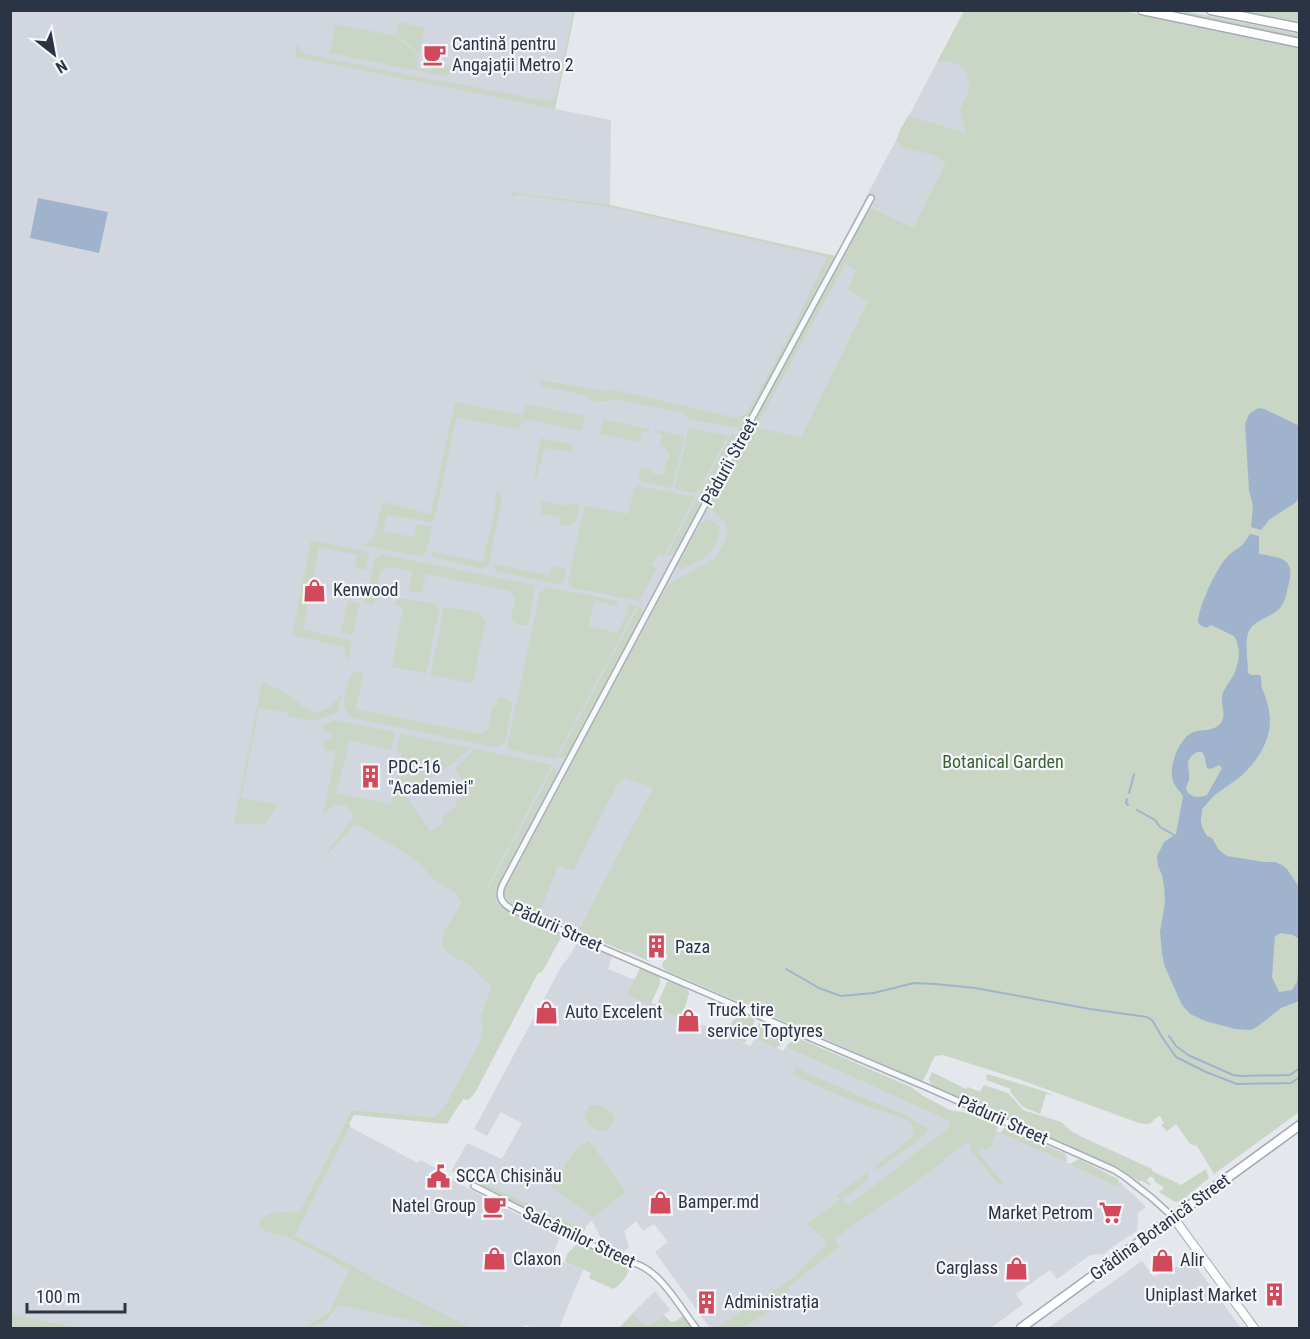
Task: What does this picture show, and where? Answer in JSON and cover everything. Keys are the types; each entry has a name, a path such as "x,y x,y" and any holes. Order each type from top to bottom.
{"main road":[{"path":"1142,10 1299,43"},
{"path":"1211,10 1299,28"},
{"name":"Grădina Botanică Street","path":"1021,1329 1299,1125"},
{"name":"Pădurii Street","path":"1173,1217 1254,1329"}],"street":[{"name":"Pădurii Street","path":"871,198 565,765 503,884 500,895 504,904 533,918 967,1104 1114,1170 1173,1217"},
{"name":"Salcâmilor Street","path":"474,1186 570,1235 645,1268 668,1290 696,1329"}],"shaded area":[{"path":"1042,10 747,613 581,925 574,930 539,915 446,1118 352,1110 287,1237 349,1270 329,1312 303,1328 11,1328 10,11 575,11 555,109 611,120 610,205 835,256 964,11"},
{"path":"578,940 612,956 608,969 635,980 630,993 751,1046 755,1038 783,1051 786,1047 949,1121 962,1117 1040,1149 1117,1187 1119,1181 1146,1207 1137,1216 1137,1231 1104,1254 1090,1255 1057,1279 1050,1270 1016,1294 1023,1304 991,1328 710,1328 655,1252 668,1242 654,1224 643,1231 636,1221 624,1231 629,1247 621,1253 604,1244 592,1221 582,1229 453,1168 467,1143 502,1159 522,1123 501,1112 487,1136 474,1129 561,967"},
{"path":"350,1127 418,1163 420,1160 438,1169 437,1172 560,1237 552,1257 583,1270 559,1328 534,1328 525,1325 523,1328 312,1328 332,1315 357,1269 295,1236"},
{"path":"1190,1258 1241,1328 1048,1328 1142,1261 1154,1277 1170,1266 1175,1268"},
{"path":"655,1291 670,1310 651,1325 645,1325 633,1313"}],"green space":[{"path":"573,11 575,11 555,109 295,57 297,44 306,54 547,101 556,96"},
{"name":"Botanical Garden","path":"964,11 1123,11 1299,47 1299,1112 1214,1174 1197,1146 1190,1144 1176,1124 1167,1131 1161,1125 1164,1123 1160,1116 1150,1123 1139,1123 1021,1080 943,1055 935,1056 922,1081 665,970 662,966 668,955 654,948 651,950 651,959 648,961 574,930 581,925 653,788 625,778 618,783 573,871 558,865 539,915 510,902 504,895 505,889 665,589 672,582 716,558 727,537 726,523 709,507 752,426 801,438 868,301 848,289 856,270 845,264 758,423 753,423 857,228 871,208 913,228 946,163 933,155 901,147 898,135 901,127 908,116 966,133 960,110 970,87 966,72 961,66 951,62 937,62"},
{"path":"1164,11 1184,11 1299,34 1299,38"},
{"path":"1230,11 1299,11 1299,25"},
{"path":"399,22 425,28 419,53 396,34"},
{"path":"335,24 396,36 419,56 417,68 433,70 434,64 451,67 450,74 444,76 330,53"},
{"path":"511,192 610,205 835,256 745,425 737,428 688,419 684,413 613,399 598,402 584,395 541,386 540,380 609,392 610,389 736,418 747,413 790,334 827,257 610,207 523,195 513,197"},
{"path":"455,402 522,415 519,428 456,417 434,521 386,515 384,532 414,537 417,524 431,526 426,553 420,556 361,545 373,540 383,502 431,514"},
{"path":"526,404 585,416 582,431 525,419 524,424 522,423"},
{"path":"603,419 649,429 649,432 642,431 640,442 600,434"},
{"path":"689,428 728,436 697,493 674,489"},
{"path":"655,430 685,436 672,488 643,482 639,479 640,468 664,475 667,460 669,460 670,454 666,453 667,447 660,446 662,434 655,433"},
{"path":"732,433 736,441 708,491 705,494 699,494"},
{"path":"541,438 573,445 572,452 544,448 537,477 534,477"},
{"path":"639,486 695,497 664,556 659,553 652,565 657,568 639,601 570,587 568,582 584,508 588,506 628,514 634,490"},
{"path":"497,490 502,498 489,563 483,569 433,557 431,552 483,562 496,505 494,504"},
{"path":"697,498 702,504 679,546 670,556 667,554"},
{"path":"542,501 565,506 566,503 579,505 577,520 572,524 560,526 561,518 540,513"},
{"path":"707,520 716,523 720,528 713,547 704,558 679,568 677,566 701,523"},
{"path":"311,540 365,551 369,556 366,570 364,570 355,567 357,555 319,547 303,629 350,640 352,642 349,659 345,655 344,647 292,635"},
{"path":"380,554 534,585 528,625 518,625 512,622 515,598 510,591 426,574 421,593 408,591 412,571 388,567 381,570 374,605 365,603 374,560"},
{"path":"492,564 549,575 551,566 564,569 566,572 563,582 558,584 497,572"},
{"path":"546,587 618,601 616,606 595,600 588,626 617,633 628,612 628,606 625,605 637,606 555,759 509,749 508,743 540,593"},
{"path":"400,598 435,604 439,609 426,673 392,667 403,607 395,605"},
{"path":"348,601 359,604 351,635 341,633"},
{"path":"639,606 643,613 568,754 557,759"},
{"path":"445,607 480,613 486,621 472,683 430,675"},
{"path":"353,672 363,675 356,709 481,734 488,729 493,705 496,706 498,697 507,699 512,707 505,742 498,746 490,746 353,718 348,714 344,704 345,693"},
{"path":"262,682 284,692 307,709 318,712 333,704 342,694 338,712 313,721 288,716 288,713 259,708 241,798 278,805 265,824 234,824"},
{"path":"335,720 395,732 391,750 350,740 336,793 391,804 402,753 397,751 400,734 470,748 452,764 406,796 430,831 444,822 441,817 457,806 455,802 470,792 455,768 475,749 552,765 486,889 487,891 554,766 556,768 557,774 495,893 495,897 500,906 563,934 542,972 538,973 475,1093 468,1100 463,1099 447,1124 354,1115 295,1236 471,1328 432,1328 411,1320 338,1305 324,1321 309,1328 303,1328 329,1312 349,1270 287,1237 264,1231 258,1227 260,1221 269,1214 299,1213 352,1110 435,1117 446,1104 479,1044 483,1027 480,1017 490,991 490,985 468,964 450,955 443,945 444,931 461,903 457,894 431,877 419,862 356,824 326,854 354,816 344,805 331,807 323,814 335,756 334,751 325,751 322,741 332,739 331,735 321,726"},
{"path":"640,968 660,978 660,984 650,1005 627,995"},
{"path":"669,981 687,988 689,994 681,1019 656,1007"},
{"path":"746,1014 755,1020 745,1043 721,1033 735,1019"},
{"path":"759,1023 784,1033 780,1045 776,1048 755,1038 754,1034"},
{"path":"800,1039 911,1087 950,1110 967,1113 998,1126 990,1147 985,1151 982,1147 978,1152 1003,1183 1000,1186 969,1148 971,1146 967,1142 944,1159 945,1161 834,1239 840,1246 788,1287 790,1290 786,1293 790,1298 743,1328 716,1328 790,1280 825,1246 826,1241 807,1224 841,1199 836,1196 868,1172 866,1181 843,1199 849,1205 946,1130 950,1124 949,1121 786,1047 789,1043"},
{"path":"796,1068 911,1118 927,1128 927,1132 912,1146 878,1170 875,1167 912,1137 912,1125 907,1120 845,1098 793,1075"},
{"path":"932,1072 966,1089 968,1087 980,1092 984,1085 1008,1093 1023,1110 1061,1122 1080,1136 1181,1185 1206,1169 1209,1178 1181,1201 1175,1202 1159,1192 1163,1191 1163,1187 1152,1177 1149,1177 1147,1181 1151,1184 1150,1186 1141,1180 1140,1182 1116,1167 931,1085 929,1079"},
{"path":"987,1074 1054,1095 1046,1094 1040,1114 1023,1107 1010,1092 1011,1089 986,1080"},
{"path":"590,1106 606,1108 615,1117 612,1124 604,1130 594,1129 586,1119 585,1112"},
{"path":"1004,1128 1066,1154 1067,1162 1000,1133"},
{"path":"588,1141 626,1192 593,1217 551,1187 575,1150"},
{"path":"1079,1159 1118,1179 1119,1186 1070,1164"},
{"path":"453,1168 582,1229 586,1226 585,1230 578,1233 569,1232 452,1171"},
{"path":"578,1243 629,1267 616,1288 613,1289 589,1278 591,1273 565,1262 567,1254"},
{"path":"633,1313 645,1325 651,1325 664,1315 671,1322 683,1316 692,1328 619,1328"},
{"path":"11,1314 78,1328 11,1328"}],"water":[{"path":"38,198 108,212 99,253 30,238"},
{"path":"1258,408 1300,426 1299,498 1269,520 1261,530 1251,527 1253,506 1249,490 1245,424 1249,414"},
{"path":"1250,534 1259,536 1259,554 1286,561 1290,570 1283,604 1252,627 1247,640 1248,673 1261,677 1269,708 1269,729 1264,747 1254,763 1202,809 1201,823 1207,836 1212,838 1219,850 1227,856 1275,862 1282,865 1299,887 1299,939 1293,935 1281,933 1275,936 1272,977 1279,992 1292,990 1297,982 1299,963 1299,1001 1281,1008 1250,1030 1235,1029 1205,1021 1190,1014 1182,1005 1165,967 1162,954 1160,932 1165,902 1157,856 1164,842 1176,834 1183,796 1173,781 1172,768 1179,746 1188,735 1214,728 1223,718 1223,694 1237,667 1238,646 1234,636 1211,625 1206,628 1198,622 1205,598 1218,569 1227,557","holes":["1197,752 1202,752 1207,768 1211,769 1219,765 1222,768 1207,795 1201,797 1189,794 1186,788 1190,758"]}],"waterway":[{"path":"1129,793 1134,774"},
{"path":"1127,799 1128,805"},
{"path":"1137,810 1174,835"},
{"path":"786,969 819,988 841,996 874,993 914,983 935,984 975,988 1147,1017 1152,1020 1176,1057 1206,1072 1237,1084 1291,1083 1300,1077"},
{"path":"1169,1036 1176,1046 1188,1055 1233,1075 1290,1075 1300,1068"}],"place":[{"name":"Cantină pentru Angajații Metro 2","path":"434,54"},
{"name":"Kenwood","path":"315,590"},
{"name":"PDC-16 \"Academiei\"","path":"370,777"},
{"name":"Paza","path":"657,947"},
{"name":"Auto Excelent","path":"547,1012"},
{"name":"Truck tire service Toptyres","path":"689,1020"},
{"name":"SCCA Chișinău","path":"438,1176"},
{"name":"Bamper.md","path":"660,1202"},
{"name":"Natel Group","path":"494,1206"},
{"name":"Market Petrom","path":"1111,1213"},
{"name":"Claxon","path":"495,1259"},
{"name":"Alir","path":"1162,1260"},
{"name":"Carglass","path":"1016,1268"},
{"name":"Uniplast Market","path":"1275,1295"},
{"name":"Administrația","path":"706,1302"}]}
